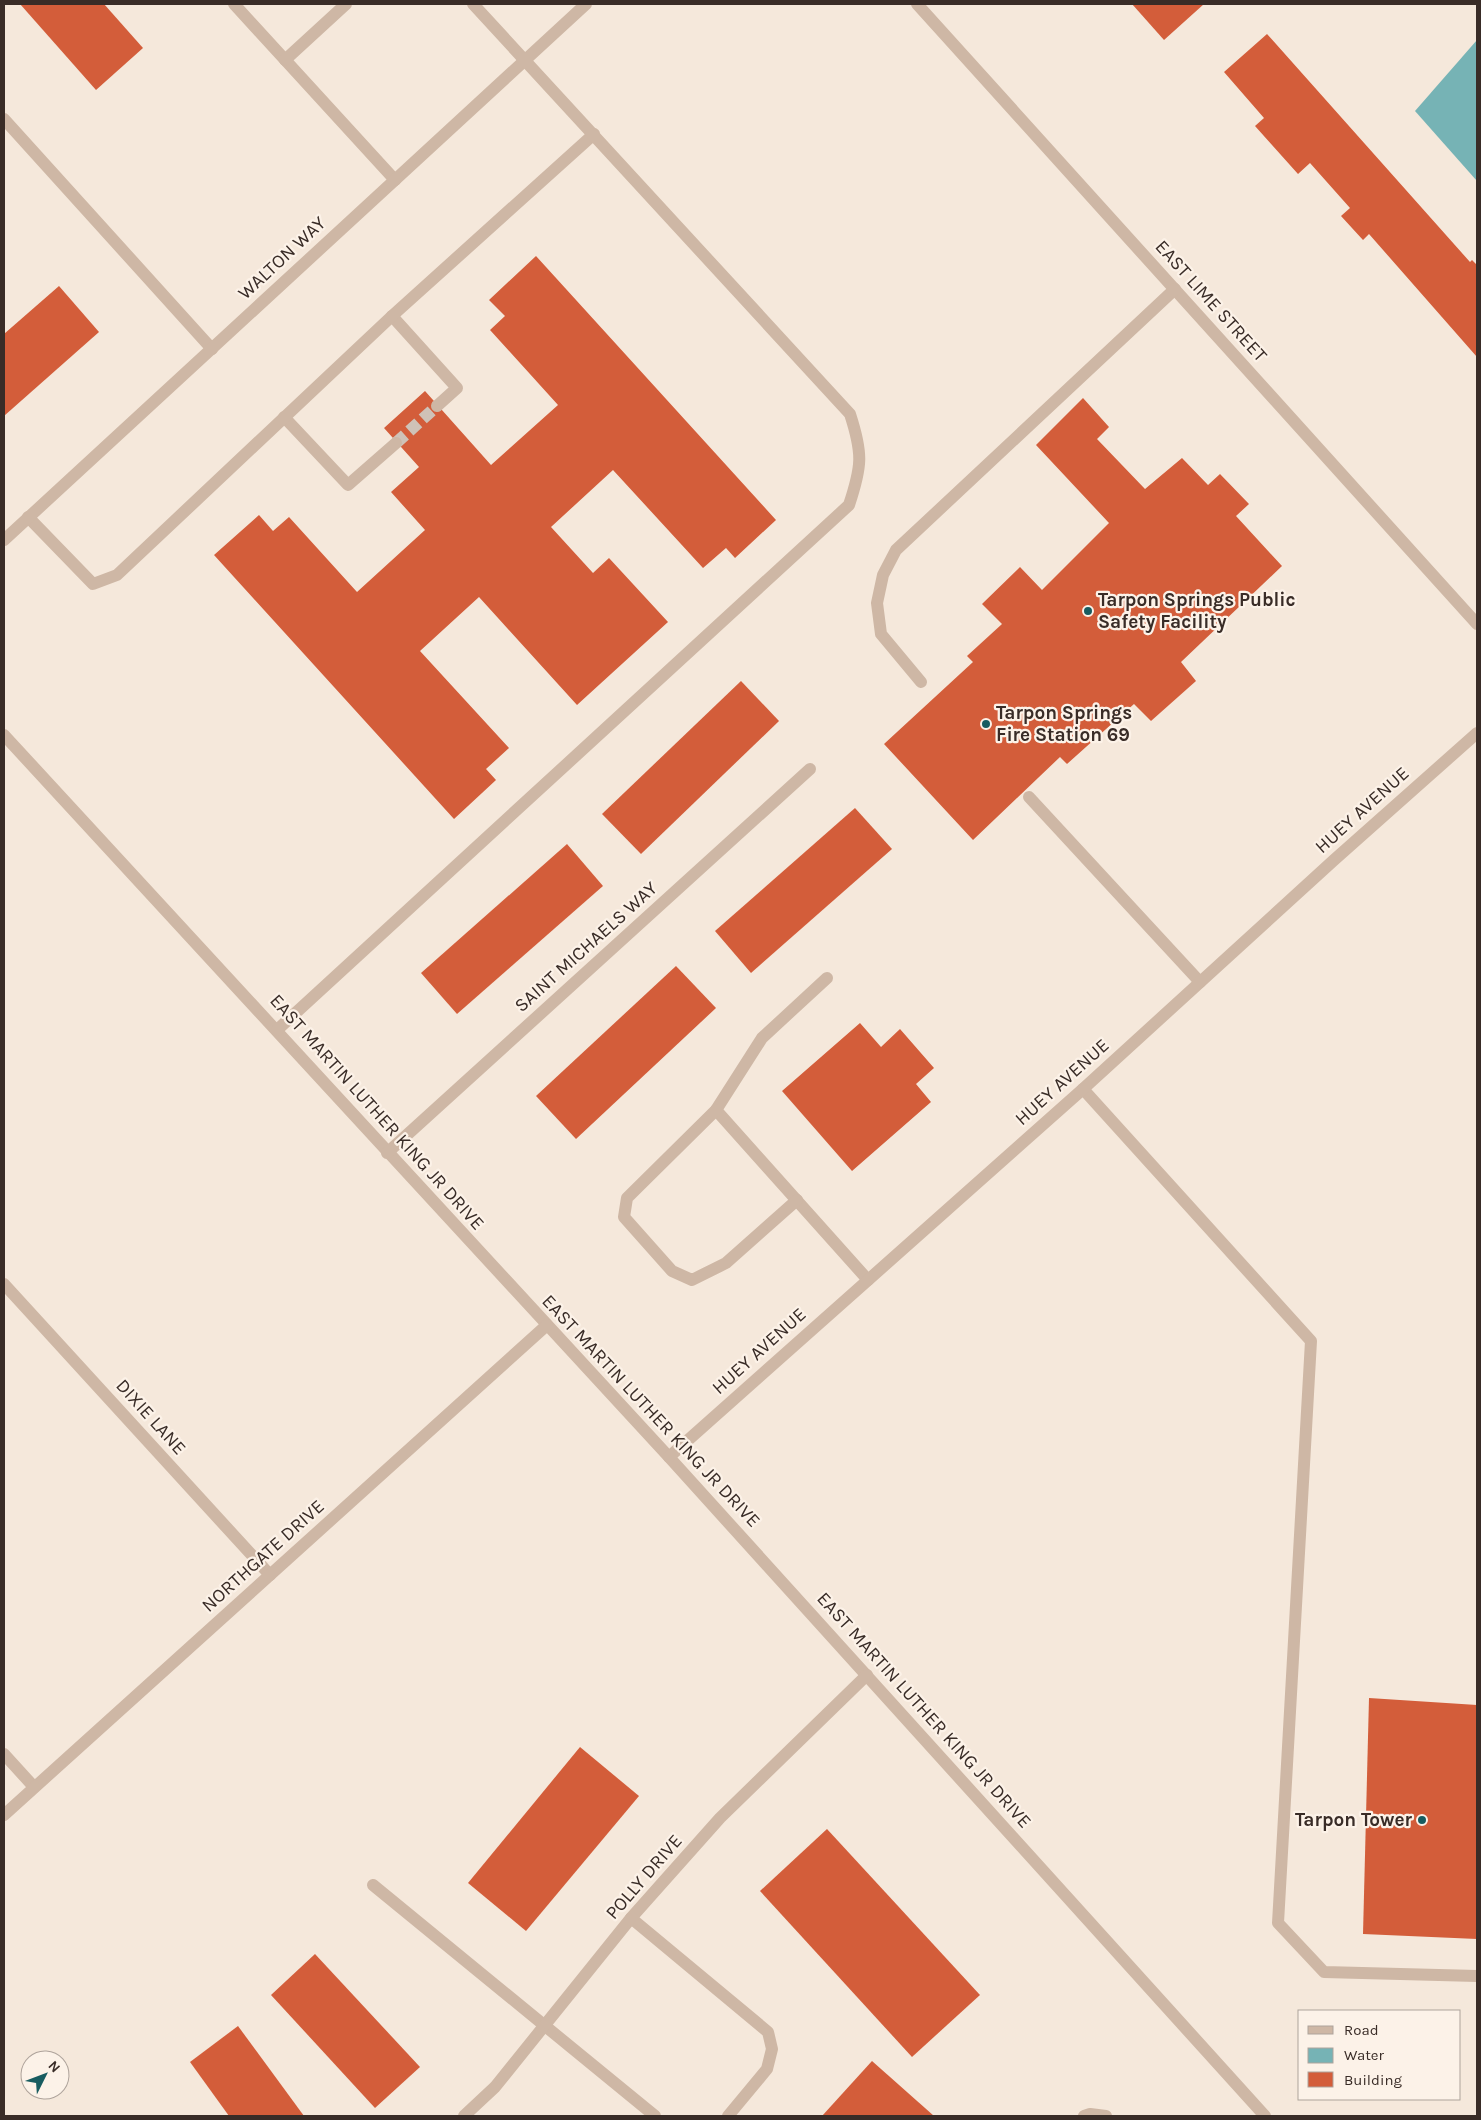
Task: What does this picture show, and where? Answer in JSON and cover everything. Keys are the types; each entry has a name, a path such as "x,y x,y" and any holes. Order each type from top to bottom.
{"street":[{"path":"234,4 395,180"},
{"path":"285,60 346,4"},
{"path":"277,1030 849,505 860,472 859,440 850,414 474,4"},
{"name":"WALTON WAY","path":"4,540 586,4"},
{"name":"EAST LIME STREET","path":"917,4 1477,624"},
{"path":"4,119 212,349"},
{"path":"28,517 93,584 117,575 392,316 594,134"},
{"path":"921,682 881,634 877,603 883,575 896,550 1174,289"},
{"path":"392,316 457,388 438,406"},
{"path":"284,417 348,485 396,443"},
{"name":"HUEY AVENUE","path":"668,1457 1083,1089 1477,733"},
{"name":"EAST MARTIN LUTHER KING JR DRIVE","path":"4,735 668,1457 1265,2116"},
{"name":"SAINT MICHAELS WAY","path":"387,1153 810,769"},
{"path":"1029,797 1200,982"},
{"path":"797,1200 726,1263 692,1280 672,1271 624,1217 628,1198 716,1110 762,1038 827,978"},
{"path":"1083,1089 1311,1341 1278,1923 1324,1972 1477,1976"},
{"path":"716,1110 868,1280"},
{"name":"DIXIE LANE","path":"4,1284 270,1575"},
{"name":"NORTHGATE DRIVE","path":"4,1815 547,1325"},
{"name":"POLLY DRIVE","path":"464,2116 495,2087 632,1918 741,1796 867,1675"},
{"path":"4,1754 34,1787"},
{"path":"373,1885 655,2116"},
{"path":"632,1918 768,2032 772,2048 767,2068 728,2116"},
{"path":"1084,2116 1090,2114 1106,2116"}],"water":[{"path":"1477,40 1477,181 1415,111"}],"building":[{"path":"20,4 104,4 143,48 96,90"},
{"path":"1132,4 1204,4 1164,40"},
{"path":"1267,34 1470,262 1472,260 1477,265 1477,357 1369,234 1363,240 1341,216 1350,208 1310,163 1298,174 1255,126 1264,118 1224,72"},
{"path":"536,256 776,520 735,558 726,548 703,568 613,470 551,527 593,573 609,558 668,622 577,705 479,597 420,651 509,748 486,769 496,780 454,819 214,555 259,515 273,531 289,517 357,592 425,530 391,492 419,467 384,428 425,391 491,465 558,405 490,330 505,316 489,300"},
{"path":"59,286 99,332 4,416 4,334"},
{"path":"1083,398 1109,427 1097,439 1145,489 1182,458 1208,485 1220,474 1249,504 1236,516 1282,566 1181,662 1196,681 1151,721 1134,704 1067,764 1060,757 973,840 884,744 973,662 967,656 1002,624 982,604 1020,567 1042,590 1109,523 1036,445"},
{"path":"741,681 779,721 641,854 602,814"},
{"path":"855,808 892,849 751,973 715,931"},
{"path":"567,844 603,886 457,1014 421,973"},
{"path":"676,966 716,1008 576,1139 536,1096"},
{"path":"860,1023 881,1047 900,1029 934,1068 916,1084 931,1102 852,1171 782,1091"},
{"name":"Tarpon Tower","path":"1369,1698 1477,1705 1477,1939 1363,1934"},
{"path":"580,1747 639,1796 526,1931 468,1883"},
{"path":"827,1829 980,1995 912,2057 760,1891"},
{"path":"315,1954 420,2067 375,2108 271,1995"},
{"path":"238,2026 304,2116 229,2116 190,2062"},
{"path":"872,2061 934,2116 822,2116"}],"tunnel":[{"path":"396,443 437,406"}],"place":[{"name":"Tarpon Springs Public Safety Facility","path":"1088,611"},
{"name":"Tarpon Springs Fire Station 69","path":"986,724"},
{"name":"Tarpon Tower","path":"1422,1820"}]}
